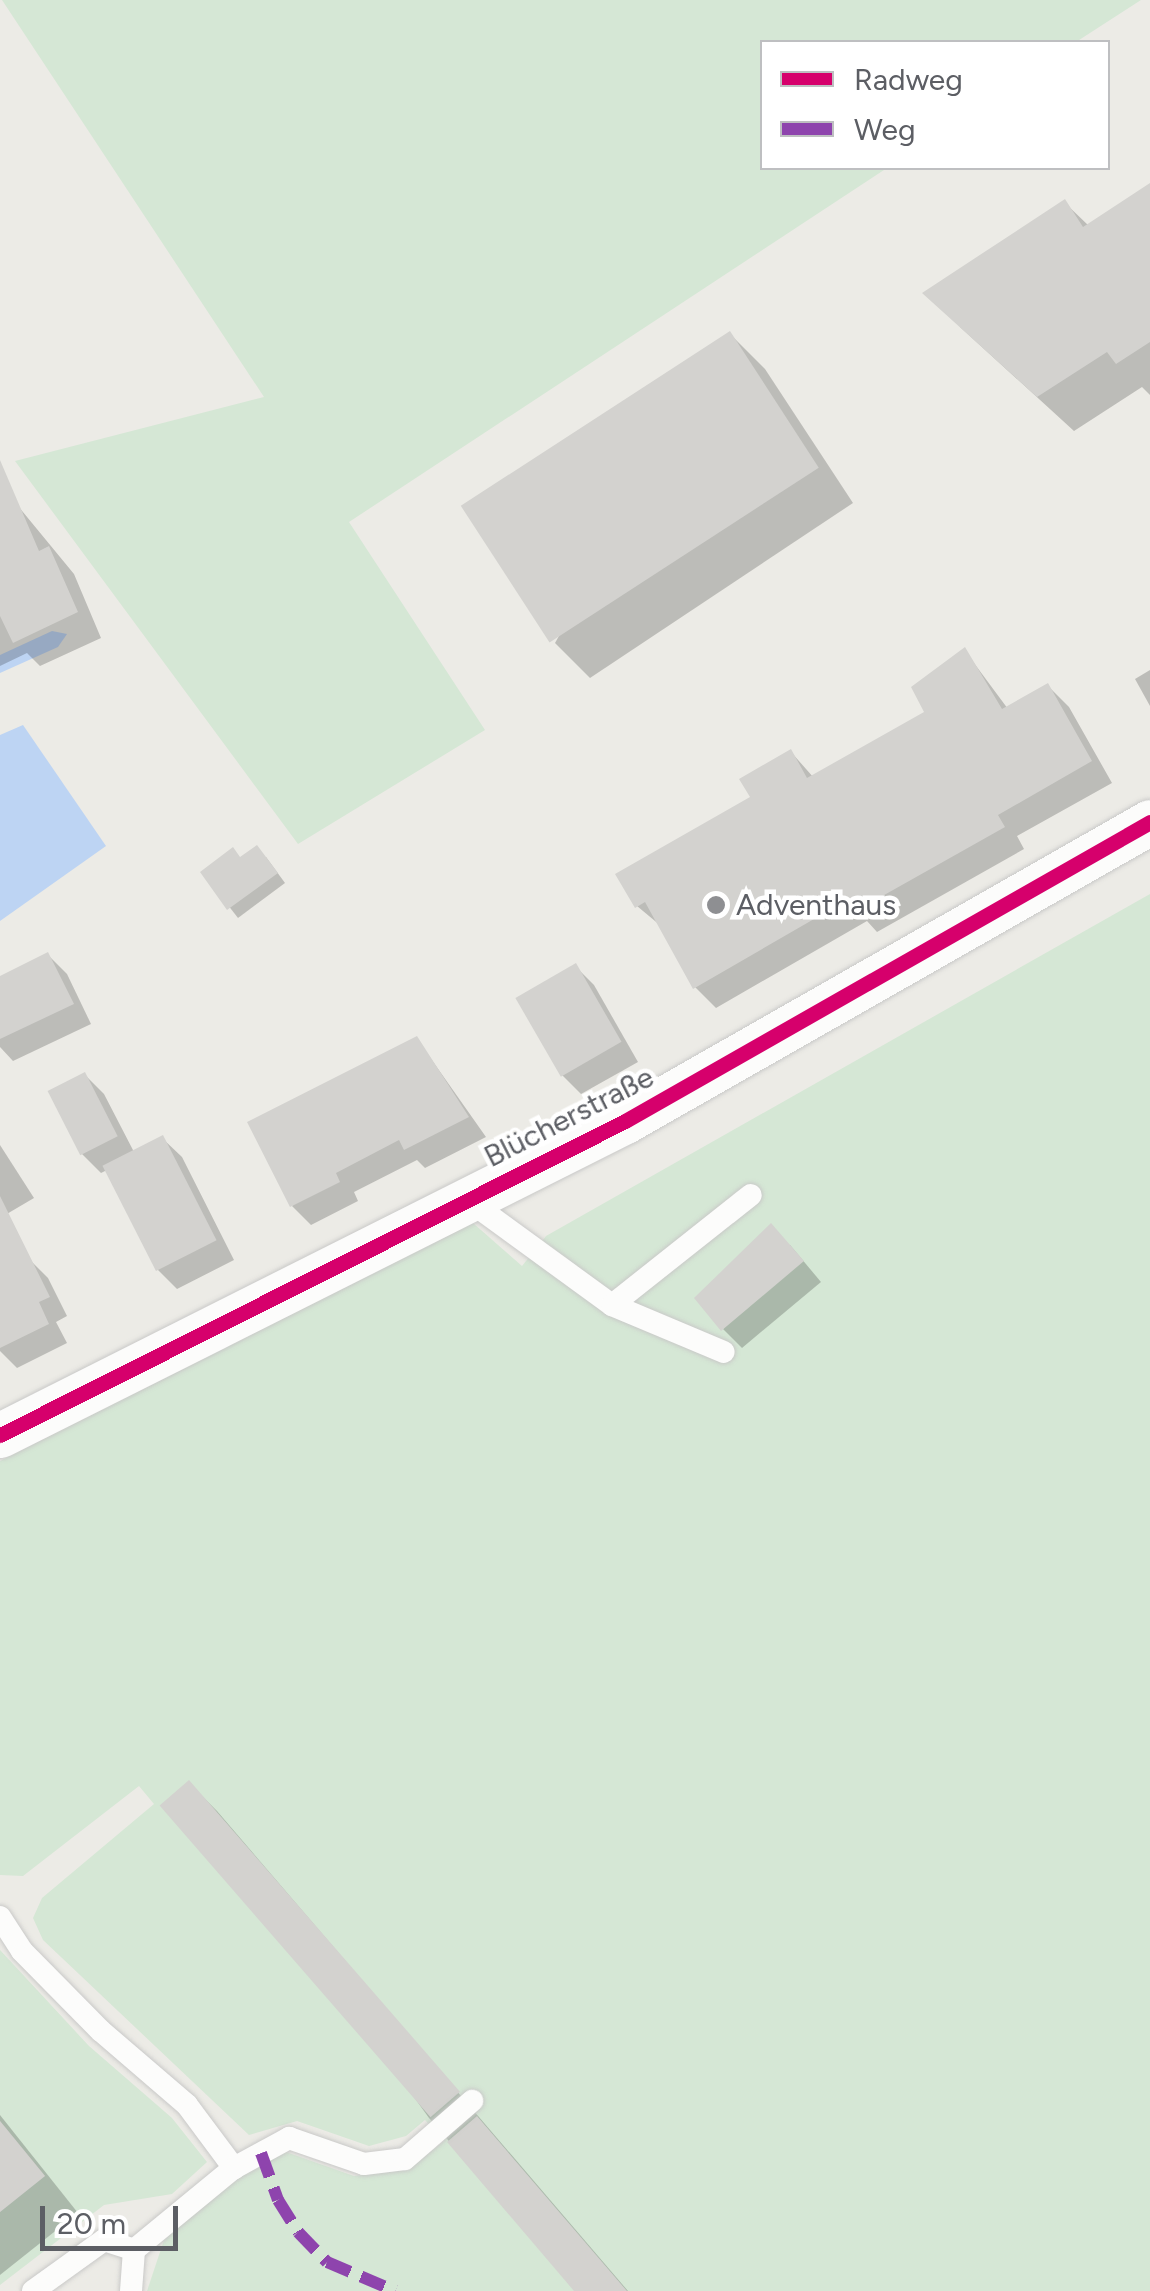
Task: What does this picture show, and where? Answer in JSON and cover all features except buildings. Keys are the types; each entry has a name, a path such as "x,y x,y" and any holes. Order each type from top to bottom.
{"street":[{"name":"Blücherstraße","path":"0,1435 626,1121 1150,822"}],"lane":[{"path":"612,1304 751,1195"},
{"path":"468,1200 612,1304 724,1352"},
{"path":"0,1917 22,1951 101,2031 187,2105 234,2168"},
{"path":"131,2291 134,2250 234,2168 289,2138 364,2164 405,2159 472,2101"},
{"path":"34,2291 104,2240 134,2250"}],"green space":[{"path":"2,0 1141,0 1079,40 760,40 760,170 884,170 349,522 485,730 298,844 15,461 264,397"},
{"path":"1150,894 1150,2291 147,2291 164,2240 239,2175 286,2152 354,2176 409,2169 444,2141 425,2120 406,2136 369,2146 297,2121 249,2135 43,1940 33,1918 42,1898 154,1804 139,1786 23,1876 0,1875 0,1461 473,1223 522,1266 546,1236"},
{"path":"0,1950 89,2046 172,2118 207,2162 172,2194 104,2205 0,2285 0,2212 45,2176 0,2121"}],"water":[{"path":"52,631 67,634 58,647 0,673 0,655"},
{"path":"23,725 106,846 0,921 0,735"}],"marked path":[{"path":"261,2153 278,2200 298,2232 327,2262 395,2291"}],"cycle path":[{"path":"0,1435 625,1121 1150,822"}],"place":[{"name":"Adventhaus","path":"716,905"}]}
